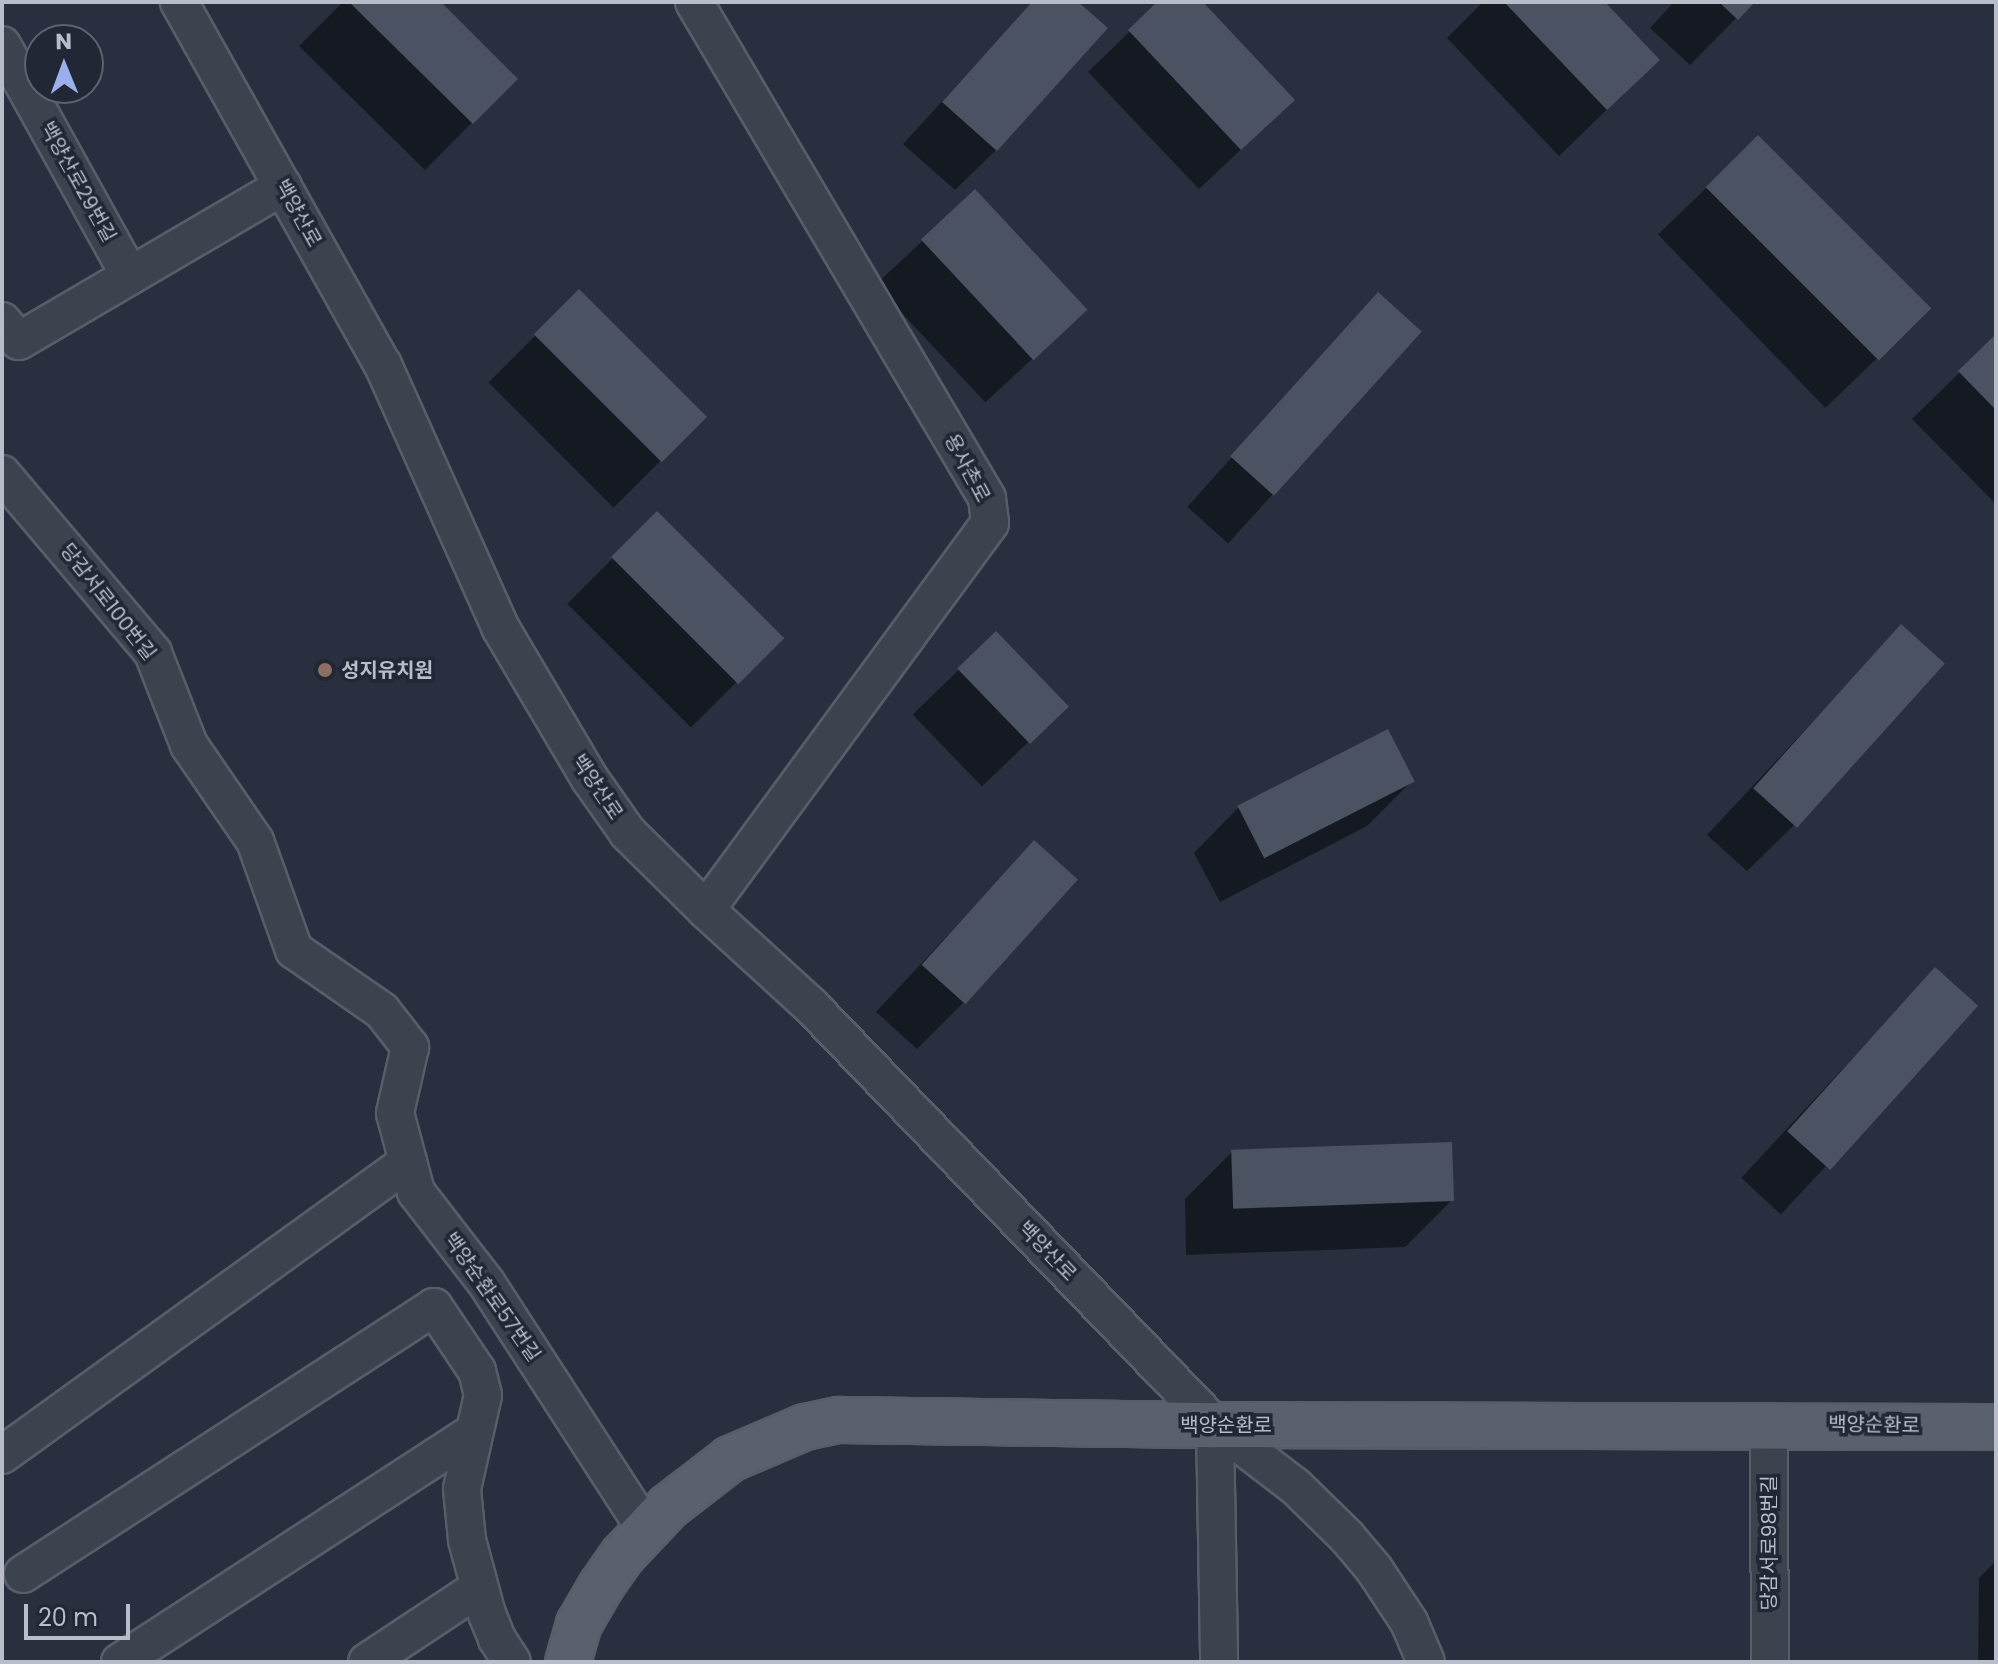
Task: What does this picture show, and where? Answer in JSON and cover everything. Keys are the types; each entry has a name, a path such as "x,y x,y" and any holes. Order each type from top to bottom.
{"main road":[{"name":"백양순환로","path":"568,1662 579,1624 601,1586 646,1530 702,1477 730,1459 793,1431 839,1420 1215,1425 1769,1424 1996,1427"}],"street":[{"name":"백양산로","path":"179,2 383,365 500,627 538,695 628,833 811,1006 1215,1425 1296,1487 1347,1537 1374,1569 1409,1622 1426,1662"},
{"name":"용사촌로","path":"694,2 987,498 990,523 706,910"},
{"name":"백양산로29번길","path":"2,45 130,276"},
{"path":"2,321 19,341 283,186"},
{"name":"당감서로100번길","path":"2,474 153,653 189,745 255,841 294,950 382,1011 410,1047"},
{"name":"백양순환로57번길","path":"410,1047 395,1113 416,1192 487,1284 646,1530"},
{"path":"2,1455 408,1162"},
{"path":"23,1574 434,1307 477,1371 483,1395 462,1489 467,1540 479,1588 497,1639 512,1662"},
{"name":"당감서로98번길","path":"1769,1424 1770,1662"},
{"path":"1215,1425 1219,1662"},
{"path":"120,1662 474,1432"},
{"path":"367,1662 479,1588"}],"building":[{"path":"349,2 441,2 518,79 473,124"},
{"path":"1032,2 1078,2 1108,28 997,151 942,102"},
{"path":"1157,2 1203,2 1295,100 1241,150 1128,30"},
{"path":"1504,2 1605,2 1660,60 1607,110"},
{"path":"1719,2 1755,2 1738,20"},
{"path":"1758,135 1931,308 1879,361 1706,187"},
{"path":"975,189 1088,310 1033,360 921,239"},
{"path":"579,289 707,417 662,462 534,334"},
{"path":"1378,292 1422,331 1274,496 1230,456"},
{"path":"1996,334 1996,410 1958,371"},
{"path":"657,511 784,638 738,684 611,557"},
{"path":"1901,624 1945,663 1797,828 1753,788"},
{"path":"996,631 1069,707 1030,744 957,669"},
{"path":"1388,729 1415,782 1264,858 1237,806"},
{"path":"1034,840 1078,879 965,1004 922,965"},
{"path":"1935,967 1978,1006 1830,1170 1787,1131"},
{"path":"1452,1142 1454,1201 1233,1209 1231,1150"}],"place":[{"name":"성지유치원","path":"325,670"}]}
